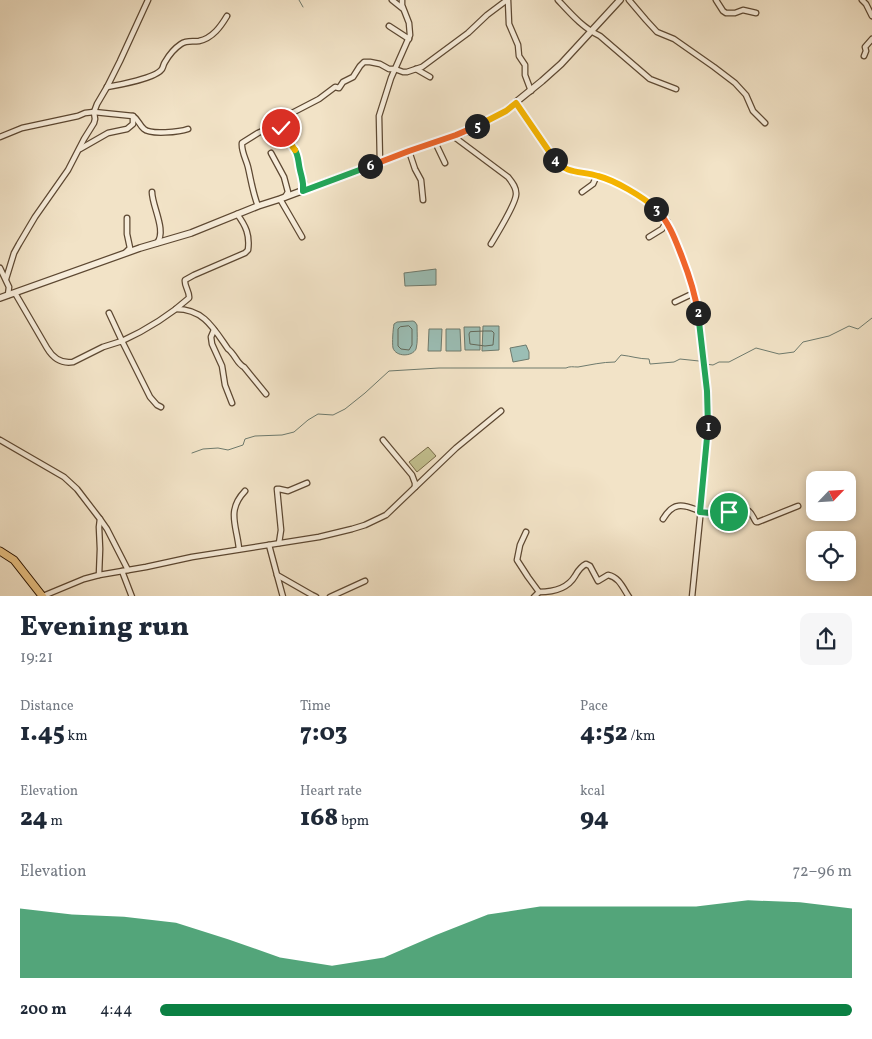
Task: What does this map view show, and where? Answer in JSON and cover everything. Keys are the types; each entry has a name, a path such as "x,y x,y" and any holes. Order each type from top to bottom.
{"main road":[{"path":"0,551 14,560 43,596"}],"street":[{"path":"6,279 14,253 19,244 68,170 94,123 96,104 107,87 132,38 148,0"},
{"path":"380,162 378,121 391,78 409,39 411,29 408,17 403,9 392,0"},
{"path":"402,0 403,9"},
{"path":"258,206 254,198 241,145 258,132 276,125 292,113 319,99 334,88 339,88 342,82 353,77 364,62 376,63 403,72 424,65 468,33 487,14 508,0"},
{"path":"508,0 509,24 518,45 519,56 525,65 525,75 531,91"},
{"path":"558,0 583,26 600,36 650,78 676,89"},
{"path":"0,298 191,232 468,130 506,111 531,91 552,73 620,0"},
{"path":"629,0 657,32 674,39 735,83 746,95 753,110 765,123"},
{"path":"716,0 726,13 735,13 743,10 756,13"},
{"path":"862,0 872,16"},
{"path":"107,87 142,79 160,71 165,61 177,47 186,42 198,41 209,37 227,16"},
{"path":"389,26 409,39"},
{"path":"864,56 865,47 872,39"},
{"path":"416,69 430,77"},
{"path":"516,103 561,167 573,172 597,175 632,192 653,206 667,221 675,239 694,293 706,375 708,415 707,447 692,596"},
{"path":"0,137 22,128 94,112 134,116 147,131 174,132 188,129"},
{"path":"79,150 108,133 129,128 134,123 134,116"},
{"path":"276,125 284,130 298,156 304,182 303,191"},
{"path":"453,136 508,177 516,190 513,203 491,244"},
{"path":"435,142 445,163"},
{"path":"409,151 421,180 423,200"},
{"path":"271,153 288,192 282,199"},
{"path":"582,192 593,184 597,175"},
{"path":"152,192 161,234 157,244"},
{"path":"282,199 302,237"},
{"path":"16,293 51,354 61,361 73,362 103,347 136,334 176,309 189,298 185,280 248,250 248,232 237,214"},
{"path":"124,255 130,248 127,234 128,218"},
{"path":"649,237 662,229 667,221"},
{"path":"0,268 9,287 8,295"},
{"path":"675,302 694,293"},
{"path":"176,309 188,310 201,315 240,365 244,367 266,394"},
{"path":"109,313 150,397 155,404 161,407"},
{"path":"214,330 211,337 212,344 222,366 232,403"},
{"path":"43,596 99,576 192,557 339,533 365,525 386,515 456,448 500,411"},
{"path":"0,440 64,476 77,489 107,529 128,570"},
{"path":"383,440 412,475 415,487"},
{"path":"279,543 281,530 277,489 288,491 306,483"},
{"path":"239,549 234,510 236,502 245,491"},
{"path":"662,519 668,512 678,506 700,512 719,514 746,510 758,522 798,506"},
{"path":"99,576 100,519"},
{"path":"526,532 520,544 517,560 539,592"},
{"path":"269,545 283,596"},
{"path":"534,596 539,592 556,590 565,586 574,578 582,566 586,564 590,566 598,581 608,575 613,576 629,596"},
{"path":"122,571 132,596"},
{"path":"277,575 316,596"},
{"path":"330,596 365,581"}],"shaded area":[{"path":"428,447 436,456 417,472 409,462"}],"water":[{"path":"436,269 436,285 405,286 404,273"},
{"path":"413,321 417,325 416,349 408,355 397,353 393,348 394,324 397,322"},
{"path":"483,326 499,326 499,350 482,351"},
{"path":"464,327 480,327 480,350 465,350"},
{"path":"429,329 442,329 441,351 428,351"},
{"path":"446,329 460,329 461,351 446,351"},
{"path":"526,345 529,359 513,362 510,348"}],"waterway":[{"path":"299,0 303,7"},
{"path":"705,364 713,365 719,362 729,362 756,348 779,354 794,352 803,342 829,336 849,326 858,329 872,318"},
{"path":"192,453 203,449 218,448 228,450 243,445 245,439 255,436 282,435 294,432 318,414 333,415 345,409 389,371 439,368 566,368 615,362 621,355 649,359 650,364 674,362 680,359 702,362"}],"route":[{"path":"281,128 298,156 304,182 303,191 468,130 506,111 516,103 561,167 573,172 597,175 607,179 653,206 667,221 675,239 692,285 698,310 708,402 707,447 700,512 719,514 729,512"}]}
